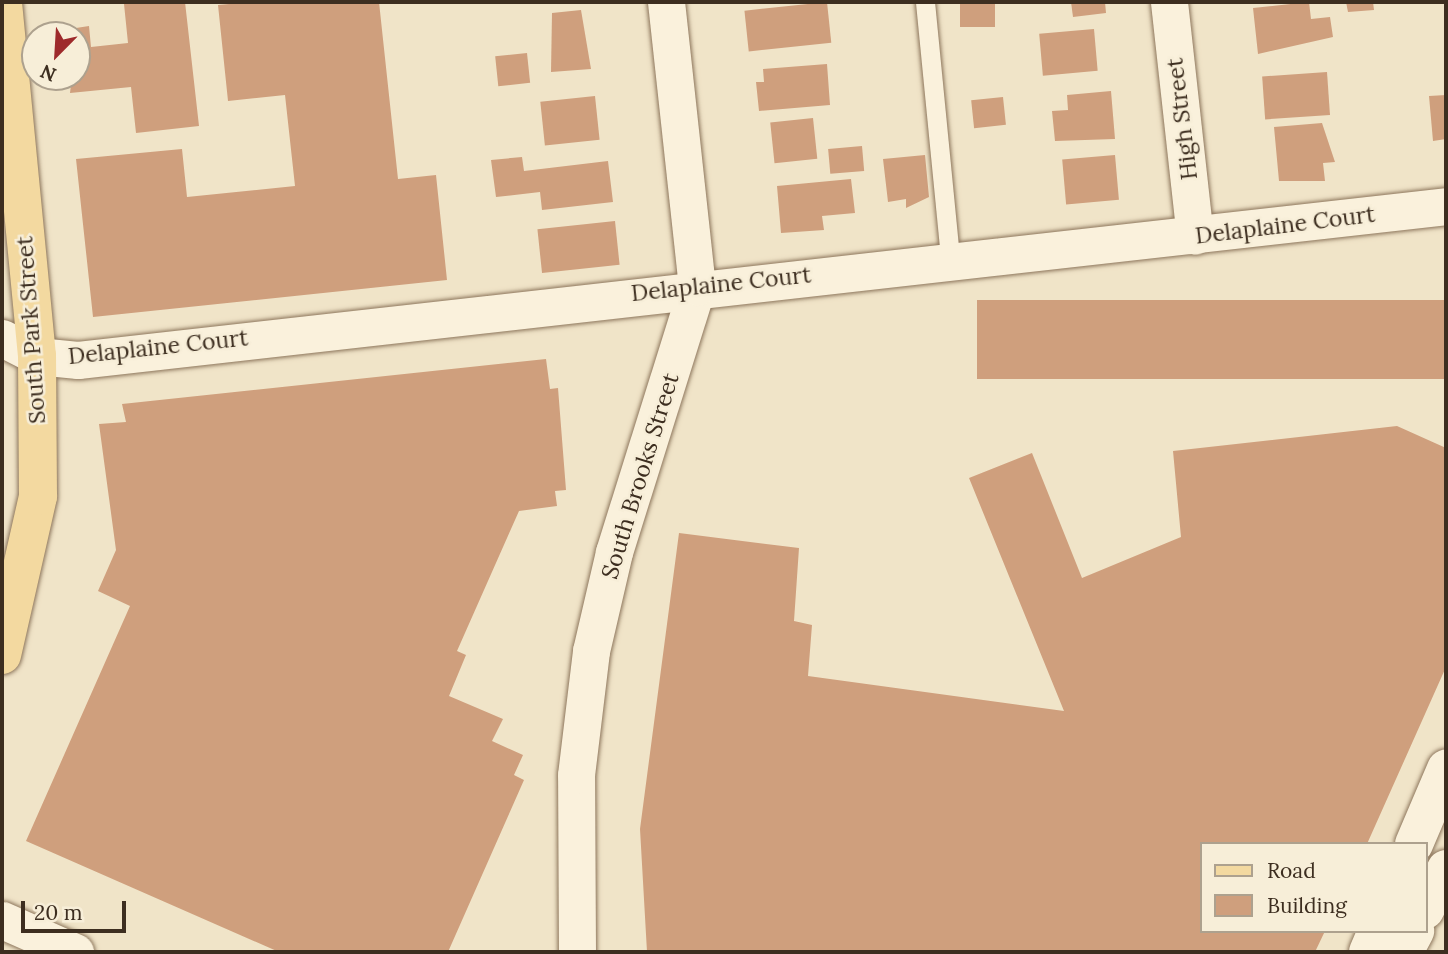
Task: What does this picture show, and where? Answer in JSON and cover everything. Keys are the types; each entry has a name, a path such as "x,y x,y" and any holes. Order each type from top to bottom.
{"main road":[{"name":"South Park Street","path":"2,655 38,496 37,356 3,2"}],"street":[{"name":"South Brooks Street","path":"577,952 576,775 591,651 614,552 697,287 666,2"},
{"name":"High Street","path":"1168,2 1195,236"},
{"name":"Delaplaine Court","path":"2,338 37,356 78,360 950,258 1195,236 1446,206"},
{"path":"1415,842 1446,769"},
{"path":"1427,906 1446,869"},
{"path":"2,920 75,952"},
{"path":"1367,952 1376,933"},
{"path":"1404,952 1414,933"}],"lane":[{"path":"925,2 950,258"}],"building":[{"path":"185,2 199,126 136,133 131,87 91,91 91,47 128,43 124,4"},
{"path":"251,2 379,2 398,179 436,175 447,280 93,317 76,159 182,149 187,197 295,186 285,95 228,101 218,5"},
{"path":"827,2 831,43 749,51 744,11"},
{"path":"960,2 995,2 995,27 960,27"},
{"path":"1071,2 1105,2 1106,13 1073,17"},
{"path":"1309,2 1311,19 1330,17 1333,37 1258,54 1253,8"},
{"path":"1346,2 1373,2 1374,10 1348,12"},
{"path":"581,10 591,69 551,72 552,13"},
{"path":"1094,29 1098,71 1043,76 1039,34"},
{"path":"527,53 530,83 498,86 495,56"},
{"path":"827,64 830,105 759,111 756,82 764,82 763,69"},
{"path":"1327,72 1330,115 1265,119 1262,77"},
{"path":"1111,91 1115,139 1055,141 1052,111 1068,110 1067,95"},
{"path":"1446,95 1446,139 1433,141 1429,96"},
{"path":"595,96 600,140 545,146 540,102"},
{"path":"1003,97 1006,125 974,128 971,100"},
{"path":"813,118 817,159 775,163 770,122"},
{"path":"1322,123 1335,162 1323,163 1325,181 1279,181 1274,127"},
{"path":"862,146 864,171 830,174 828,149"},
{"path":"925,155 929,197 906,208 906,199 888,202 883,159"},
{"path":"1115,155 1119,200 1066,204 1062,160"},
{"path":"522,157 524,171 608,161 613,202 542,210 540,192 496,197 491,160"},
{"path":"851,179 855,213 822,216 824,230 781,233 777,186"},
{"path":"615,221 620,265 542,273 537,229"},
{"path":"977,300 1446,300 1446,379 977,379"},
{"path":"546,359 550,389 558,388 566,490 555,491 557,506 519,511 457,651 466,655 449,696 503,719 492,741 523,755 514,775 524,780 448,952 279,952 26,841 130,606 98,591 116,550 99,424 126,422 122,404"},
{"path":"1397,426 1446,448 1446,667 1368,842 1200,842 1200,933 1324,933 1315,952 647,952 640,829 679,533 799,548 794,621 812,625 808,676 1064,711 969,478 1032,453 1082,578 1181,537 1173,451"}]}
